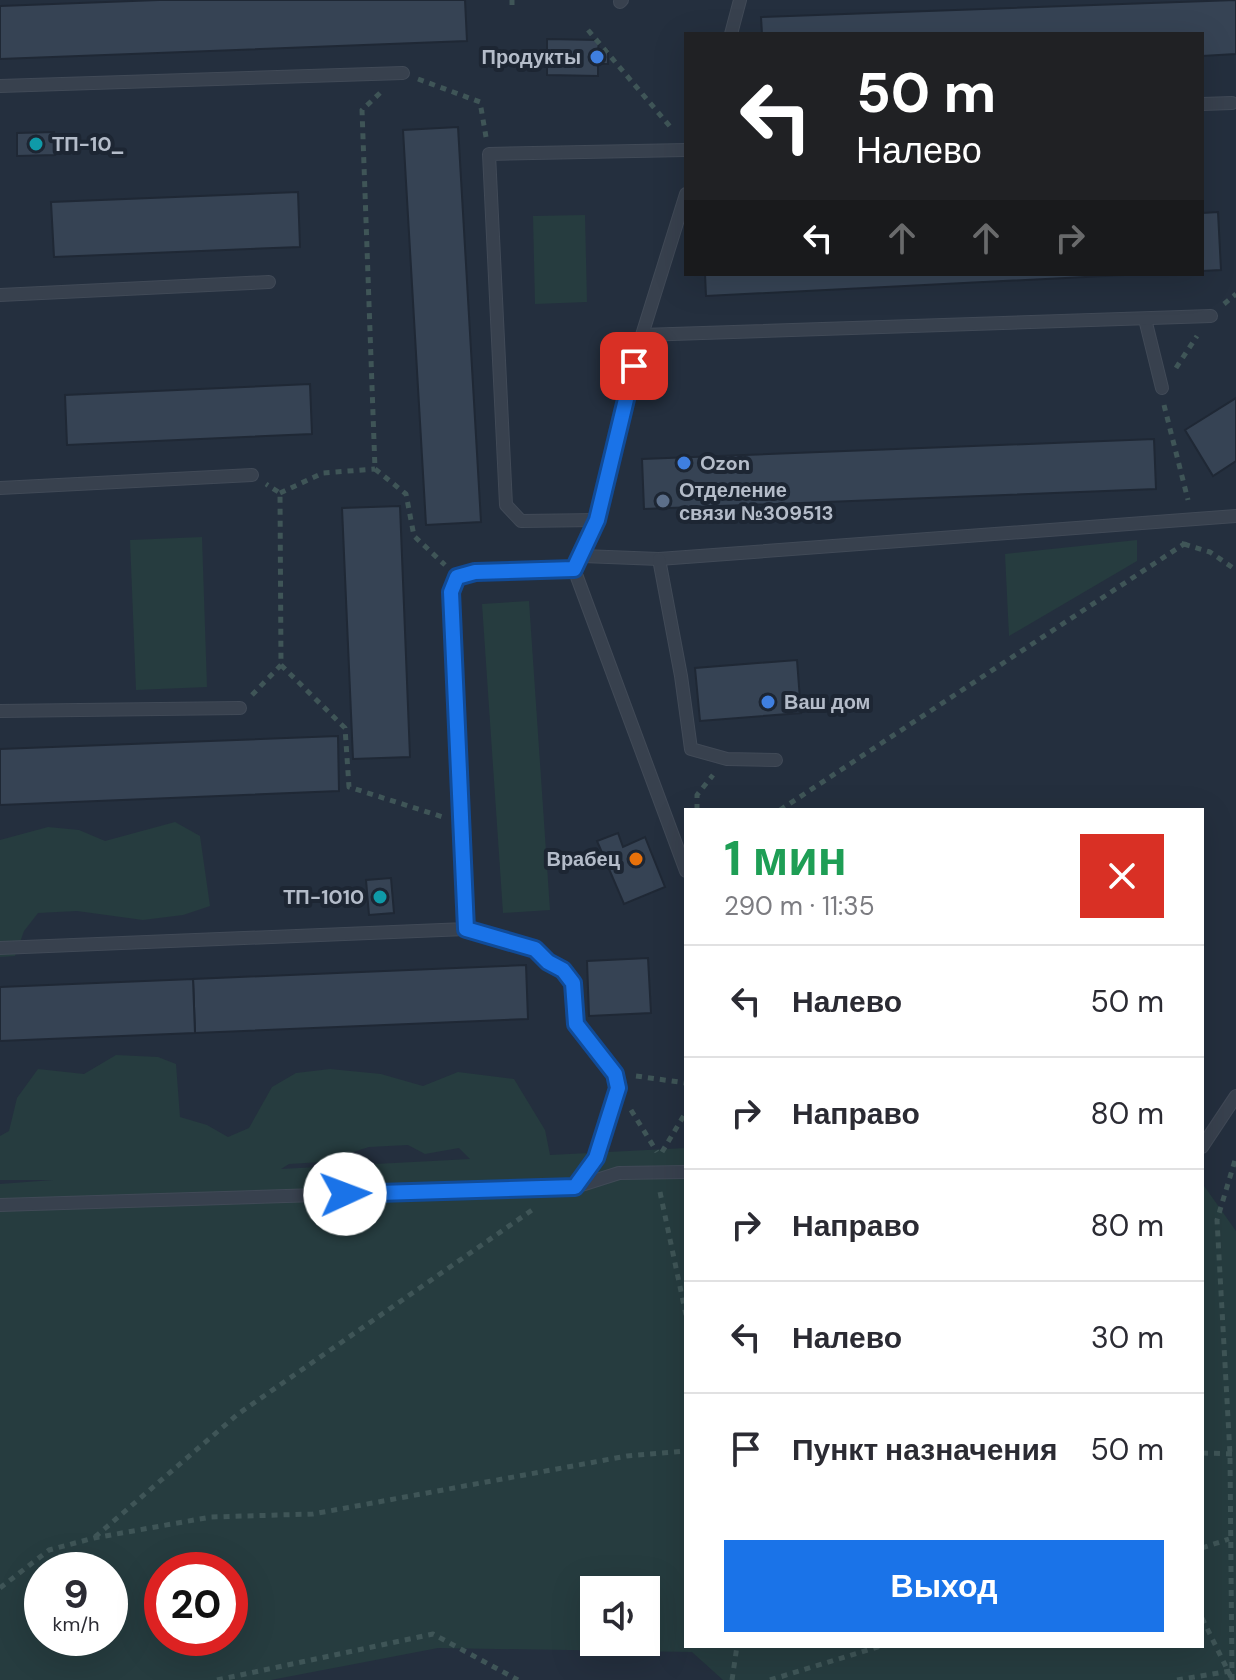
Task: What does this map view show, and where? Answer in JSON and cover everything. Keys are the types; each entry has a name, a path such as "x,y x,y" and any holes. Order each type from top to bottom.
{"lane":[{"path":"732,32 740,0"},
{"path":"0,86 403,73"},
{"path":"1204,104 1232,103"},
{"path":"597,520 521,521 506,505 489,154 684,150"},
{"path":"574,569 583,556 597,520 642,335 684,200"},
{"path":"0,295 269,282"},
{"path":"642,335 1211,316"},
{"path":"1145,319 1162,388"},
{"path":"0,488 252,475"},
{"path":"583,556 659,559 1236,516"},
{"path":"659,559 691,749 727,759 776,760"},
{"path":"466,929 451,592 457,577 475,572 574,569"},
{"path":"574,569 684,866"},
{"path":"0,711 240,708"},
{"path":"0,948 466,929 535,949 548,962 563,970 573,983 576,1024 615,1074 618,1088 596,1158 570,1187"},
{"path":"1204,1144 1236,1096"},
{"path":"0,1205 570,1187 619,1173 684,1172"}],"path":[{"path":"588,30 676,133"},
{"path":"375,469 362,110 403,73 480,102 489,154"},
{"path":"783,808 1184,544 1189,518 1188,490 1166,422"},
{"path":"280,493 323,473 375,469 406,494 414,536 457,577"},
{"path":"252,475 280,493"},
{"path":"240,708 281,665 280,493"},
{"path":"1184,544 1210,552 1236,570"},
{"path":"281,665 345,728 349,787 461,823"},
{"path":"697,808 697,795 727,759"},
{"path":"615,1074 684,1083"},
{"path":"618,1088 660,1156 684,1115"},
{"path":"1232,1671 1229,1539 1233,1454 1217,1220 1236,1157"},
{"path":"656,1172 684,1305"},
{"path":"94,1538 238,1414 570,1187"},
{"path":"0,1588 49,1550 94,1538 211,1517 313,1514 627,1456 684,1451"},
{"path":"1204,1453 1233,1454"},
{"path":"1204,1547 1229,1539"},
{"path":"1204,1622 1232,1671"},
{"path":"217,1680 433,1634 518,1680"},
{"path":"732,1680 737,1648"},
{"path":"770,1680 874,1648"},
{"path":"1177,1680 1232,1671"}],"green space":[{"path":"585,215 587,302 535,304 533,216"},
{"path":"202,537 207,687 136,690 130,540"},
{"path":"1137,540 1137,561 1009,636 1005,554"},
{"path":"529,601 550,910 503,913 482,604"},
{"path":"175,822 200,836 210,906 183,915 143,920 77,911 38,913 24,931 15,956 0,957 0,840 48,827 79,830 105,841"},
{"path":"116,1055 158,1057 176,1064 180,1117 207,1125 228,1137 249,1128 272,1087 296,1073 330,1069 381,1074 423,1086 458,1072 514,1079 545,1130 550,1155 684,1148 684,1648 1204,1648 1204,1186 1236,1231 1236,1680 723,1680 692,1652 660,1651 660,1576 580,1576 580,1650 438,1648 271,1680 0,1680 0,1184 53,1180 0,1180 0,1136 9,1131 17,1098 38,1069 84,1074","holes":["408,1145 425,1154 459,1148 470,1159 281,1169 289,1164 322,1162 369,1147"]}],"building":[{"path":"159,0 465,0 467,41 0,59 0,6"},
{"path":"1236,0 1236,54 1204,56 1204,32 762,32 761,17"},
{"path":"547,39 599,40 598,50 608,50 608,64 598,64 598,76 547,75"},
{"path":"458,127 481,522 426,525 403,130"},
{"name":"ТП-10_","path":"54,132 55,155 17,156 17,133"},
{"path":"298,192 300,247 54,257 51,202"},
{"path":"1218,212 1221,270 1204,271 1204,213"},
{"path":"705,276 1104,276 706,296"},
{"path":"310,384 312,434 67,445 65,395"},
{"path":"1236,398 1236,461 1213,476 1185,430"},
{"path":"1154,439 1156,489 644,509 642,459"},
{"path":"400,506 410,757 353,759 342,508"},
{"path":"797,660 801,713 700,721 695,668"},
{"path":"338,736 339,791 0,805 0,749"},
{"path":"618,833 623,847 645,837 665,887 624,904 597,841"},
{"name":"ТП-1010","path":"391,878 394,913 369,915 366,880"},
{"path":"648,958 651,1013 589,1016 587,961"},
{"path":"526,965 528,1019 195,1033 193,979"},
{"path":"193,979 195,1033 0,1041 0,987"}],"place":[{"name":"Продукты","path":"597,57"},
{"name":"ТП-10_","path":"36,144"},
{"name":"Ozon","path":"684,463"},
{"name":"Отделение связи №309513","path":"663,501"},
{"name":"Ваш дом","path":"768,702"},
{"name":"Врабец","path":"636,859"},
{"name":"ТП-1010","path":"380,897"}],"route":[{"path":"345,1194 575,1187 596,1158 618,1088 615,1074 576,1024 573,983 563,970 548,962 535,949 466,929 451,592 457,577 475,572 574,569 583,556 597,520 634,366"}]}
